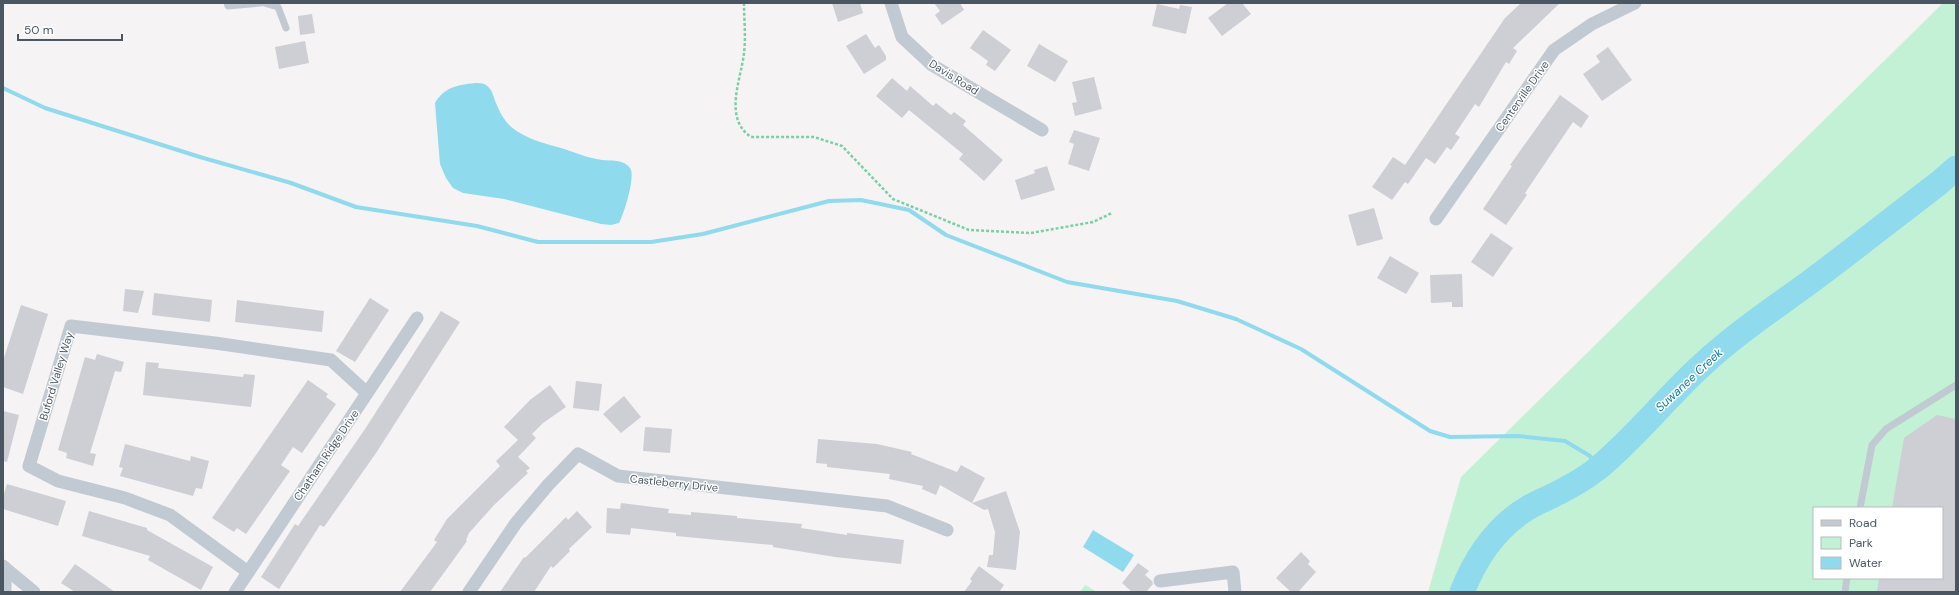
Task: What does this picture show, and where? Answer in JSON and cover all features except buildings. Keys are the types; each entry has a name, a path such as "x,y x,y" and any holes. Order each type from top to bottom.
{"street":[{"name":"Davis Road","path":"891,3 902,37 932,65 1042,130"},
{"name":"Centerville Drive","path":"1436,219 1554,50 1592,24 1635,3"},
{"name":"Chatham Ridge Drive","path":"235,592 417,318"},
{"name":"Buford Valley Way","path":"248,572 170,515 125,498 58,480 29,466 71,326 214,342 331,360 367,393"},
{"name":"Castleberry Drive","path":"469,592 516,523 548,485 578,454 618,476 887,506 947,530"},
{"path":"4,567 5,592"},
{"path":"4,567 34,592"},
{"path":"1160,582 1233,572 1235,592"}],"lane":[{"path":"227,3 228,6 260,3"},
{"path":"264,3 278,8 286,28"},
{"path":"1860,507 1872,445 1878,436 1886,429 1956,385"},
{"path":"1845,592 1848,579"}],"path":[{"path":"744,3 744,52 736,94 735,117 743,132 751,137 814,137 842,146 893,199 969,230 1031,233 1093,222 1112,213"}],"green space":[{"path":"1943,3 1956,3 1956,592 1428,592 1461,477"},
{"path":"1085,585 1097,592 1080,592"}],"water":[{"path":"475,83 483,84 488,87 505,121 516,131 540,142 596,159 620,162 627,165 630,168 632,179 624,212 619,223 611,225 601,224 504,199 463,193 453,188 446,178 440,164 435,103 447,90 457,86"},
{"path":"1093,530 1134,555 1123,572 1083,547"}],"waterway":[{"path":"3,88 45,108 200,157 291,183 356,207 477,226 538,242 651,242 703,234 829,201 861,200 909,210 946,235 1067,282 1177,301 1236,319 1301,349 1430,431 1450,437 1518,436 1565,441 1590,456 1596,470"},
{"name":"Suwanee Creek","path":"1462,592 1475,564 1483,552 1502,528 1513,518 1525,509 1576,483 1597,469 1611,457 1688,379 1727,344 1754,322 1842,258 1939,183 1956,168"}]}
